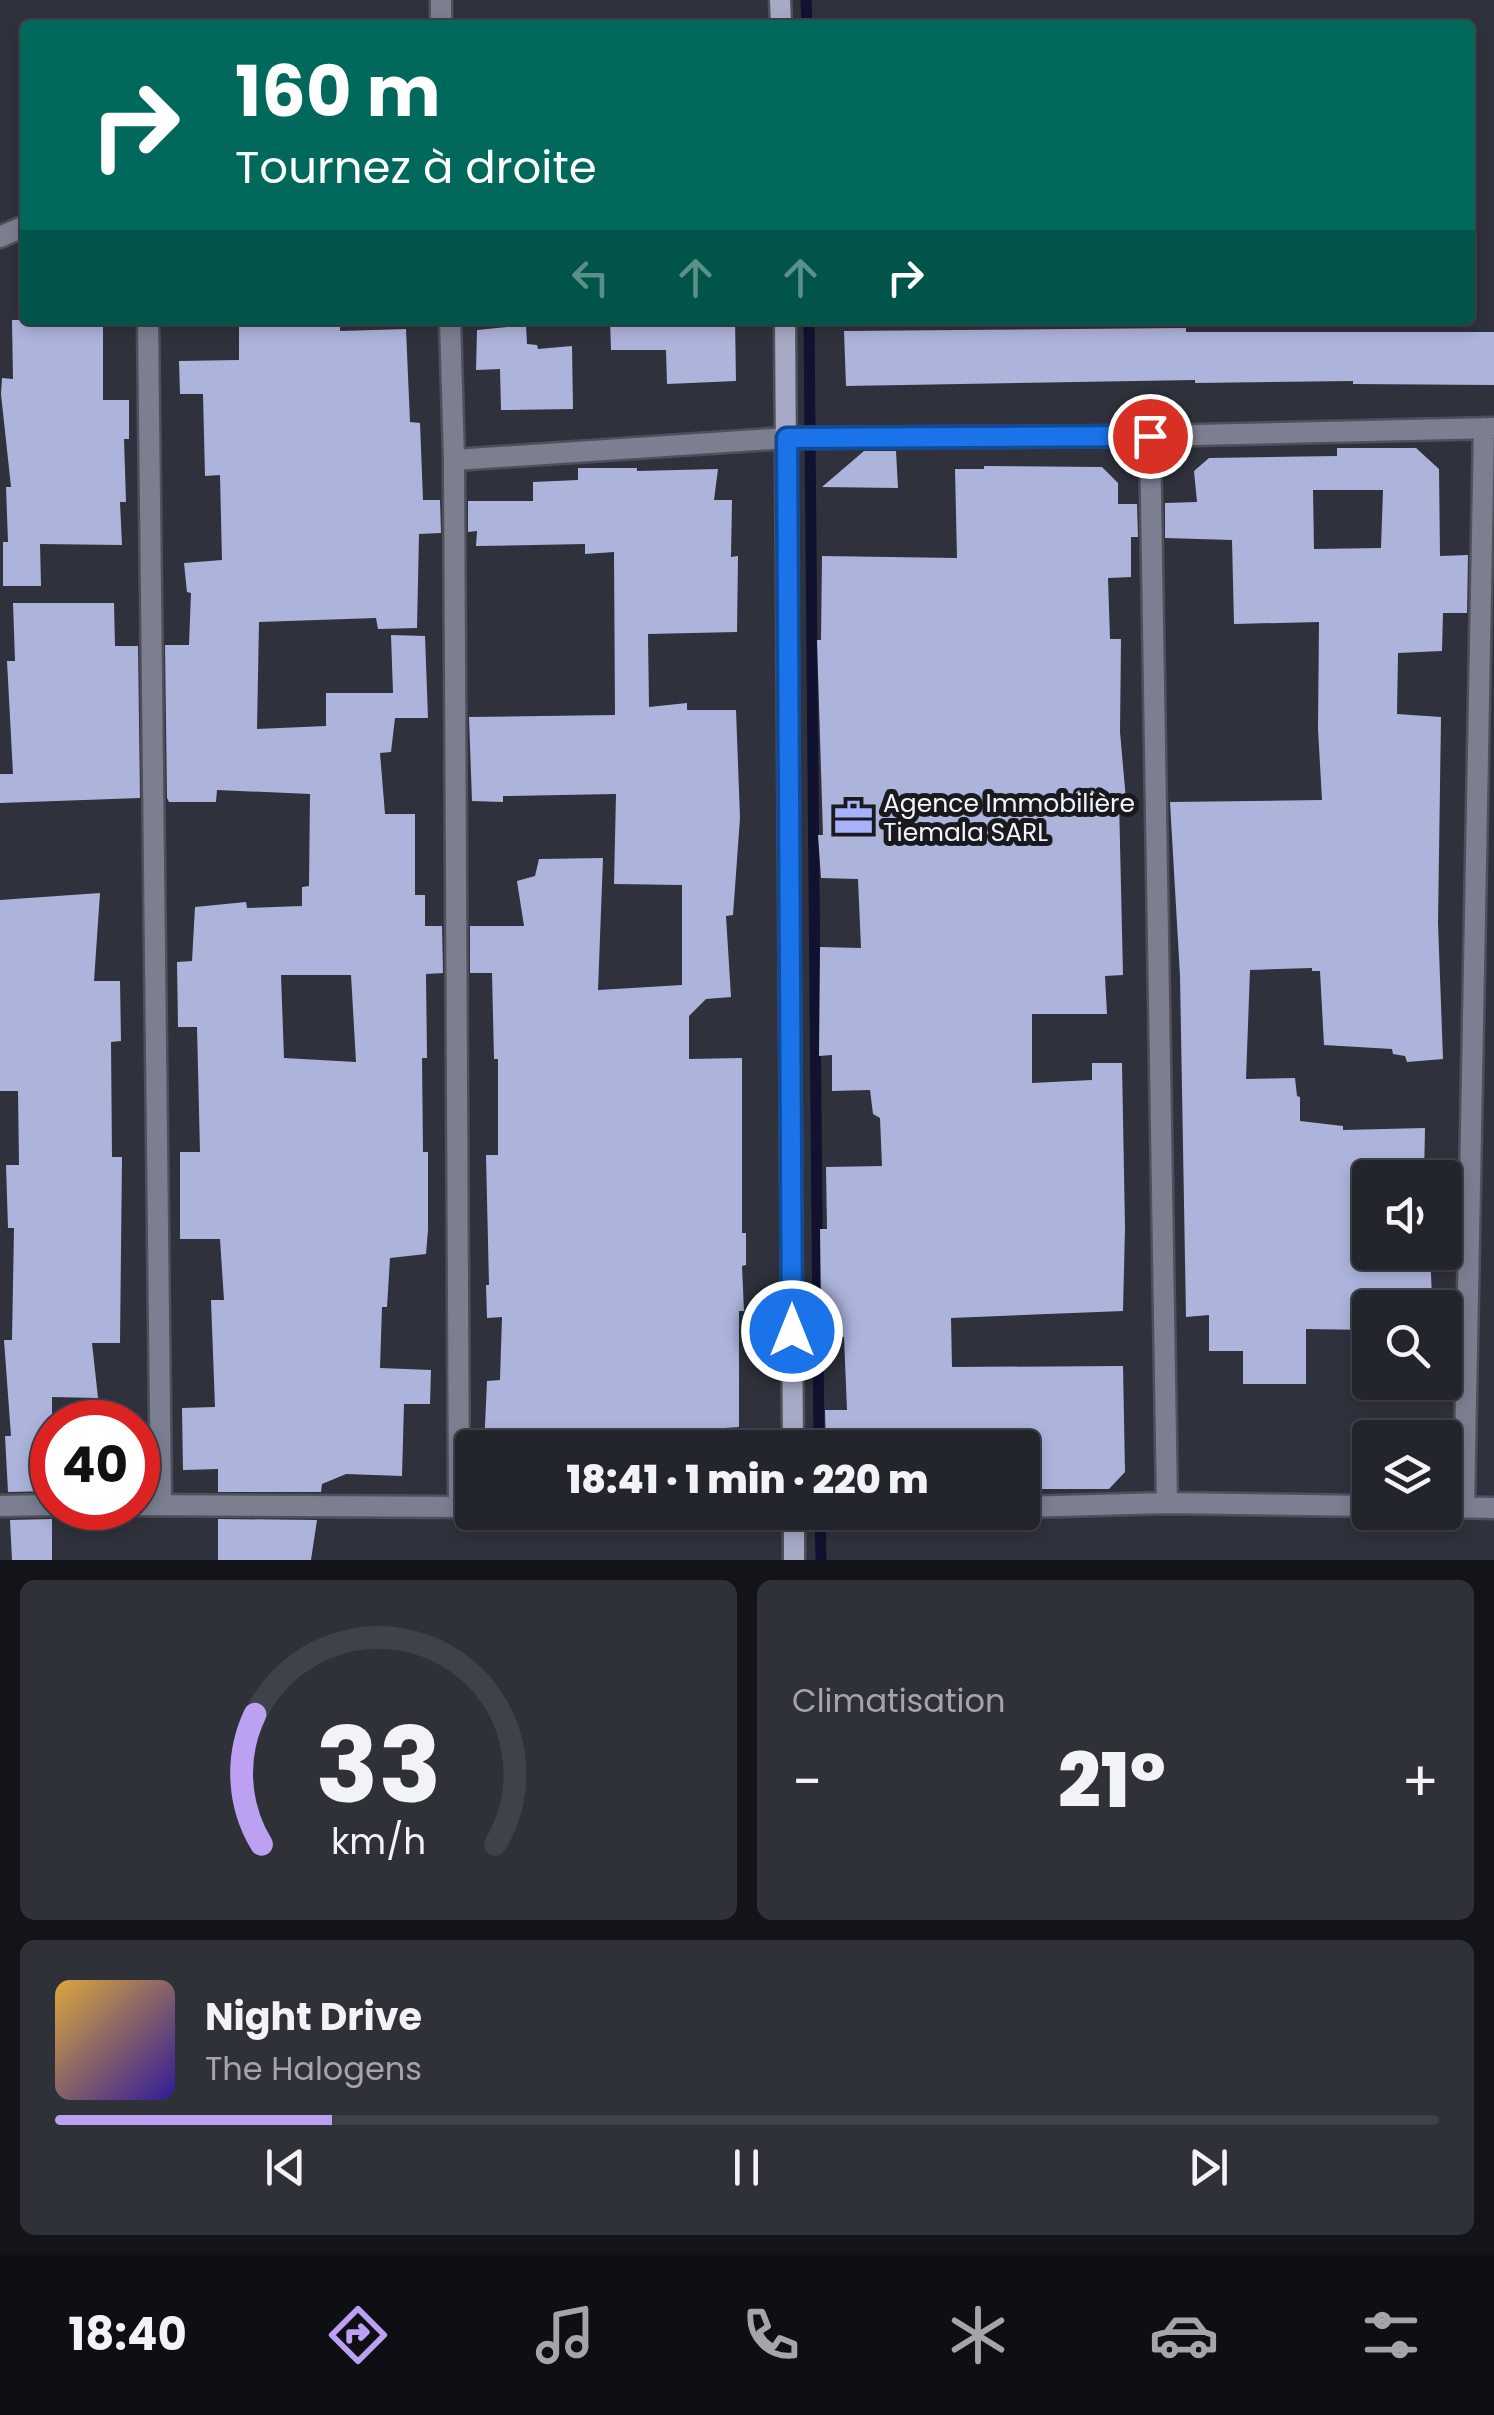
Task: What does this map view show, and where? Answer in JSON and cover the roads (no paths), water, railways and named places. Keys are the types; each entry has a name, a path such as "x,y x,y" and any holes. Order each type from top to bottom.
{"street":[{"path":"148,325 162,1504 455,1506"},
{"path":"450,325 465,1430"},
{"path":"785,325 793,1430"},
{"path":"454,460 787,438 1150,436 1489,428 1457,1420"},
{"path":"1150,436 1168,1503"},
{"path":"1040,1507 1168,1503 1352,1506"},
{"path":"0,1506 30,1505"},
{"path":"1462,1507 1494,1508"},
{"path":"794,1530 794,1560"}],"waterway":[{"path":"806,0 807,20"},
{"path":"809,325 819,1430"},
{"path":"820,1530 821,1560"}],"place":[{"name":"Agence Immobilière Tiemala SARL","path":"853,817"}]}
